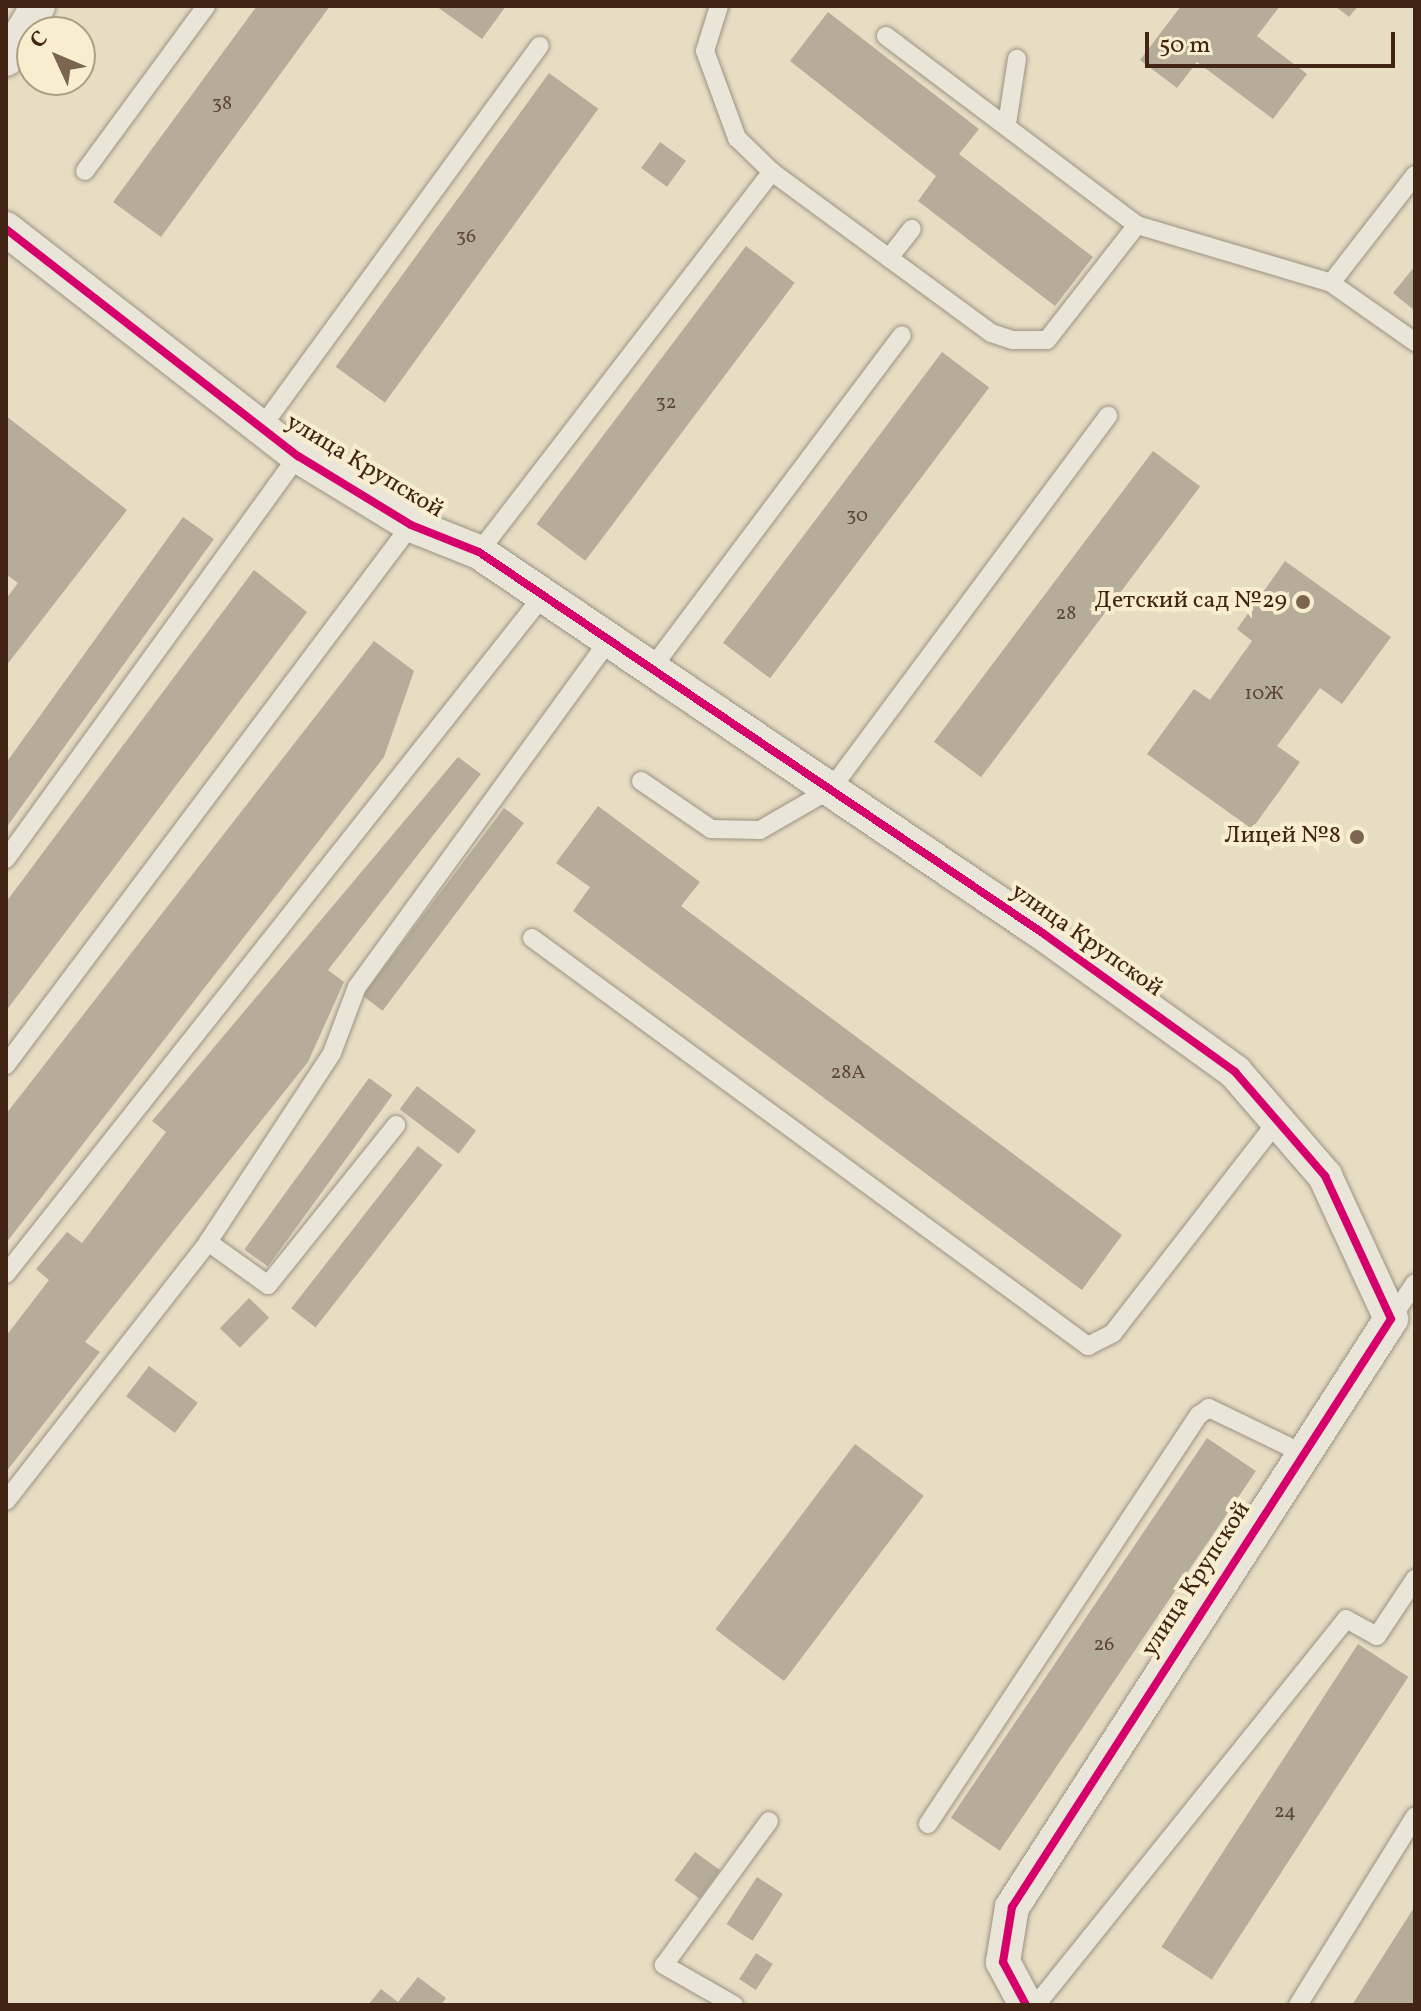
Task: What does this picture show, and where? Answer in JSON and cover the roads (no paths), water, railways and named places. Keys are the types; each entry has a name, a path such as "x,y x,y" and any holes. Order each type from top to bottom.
{"street":[{"path":"6,59 38,6"},
{"name":"улица Крупской","path":"6,229 298,456 411,525 479,552 831,789 1235,1072 1279,1119 1325,1176 1391,1319 1012,1907 1003,1962 1026,2005"}],"lane":[{"path":"85,171 206,6"},
{"path":"719,6 705,51 737,138 772,172 991,333 1013,340 1047,340 1137,225"},
{"path":"886,36 1007,124 1137,225 1331,283 1415,342"},
{"path":"261,428 540,46"},
{"path":"1007,124 1017,59"},
{"path":"479,552 772,172"},
{"path":"1331,283 1415,175"},
{"path":"889,258 912,229"},
{"path":"652,668 902,335"},
{"path":"641,781 711,829 760,830 831,789 1108,416"},
{"path":"6,859 298,456"},
{"path":"6,1065 411,525"},
{"path":"6,1274 542,597"},
{"path":"6,1501 208,1242 332,1053 357,987 609,640"},
{"path":"532,938 1088,1346 1113,1333 1279,1119"},
{"path":"208,1242 268,1285 396,1125"},
{"path":"1391,1319 1415,1283"},
{"path":"928,1824 1199,1415 1209,1408 1302,1453"},
{"path":"1036,2005 1346,1619 1377,1636 1415,1579"},
{"path":"1298,2005 1415,1816"},
{"path":"734,2005 664,1965 769,1821"}],"place":[{"name":"Детский сад №29","path":"1303,602"},
{"name":"Лицей №8","path":"1357,837"}]}
